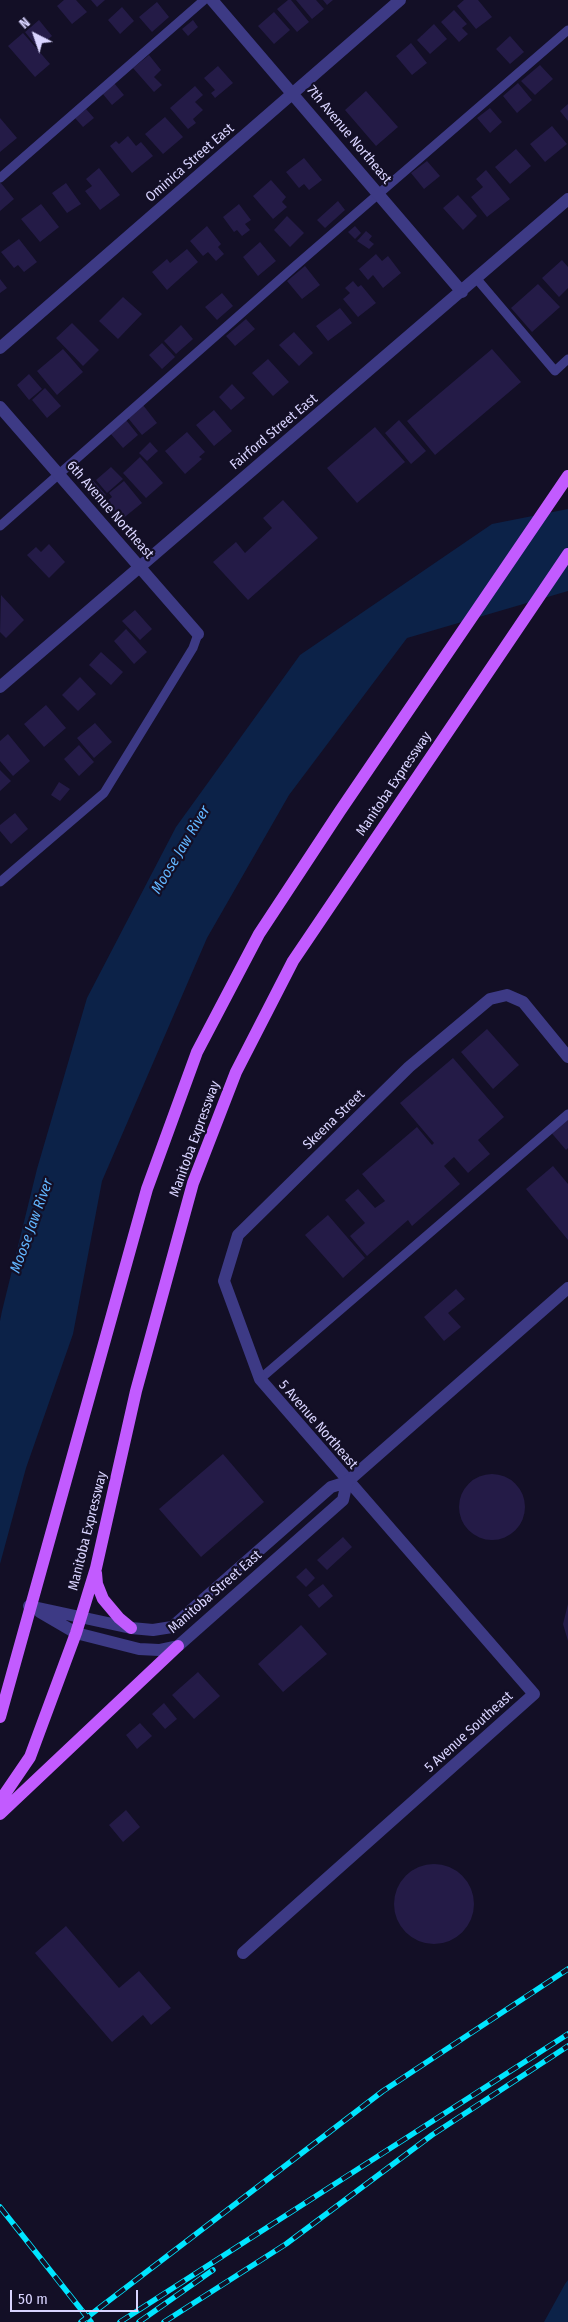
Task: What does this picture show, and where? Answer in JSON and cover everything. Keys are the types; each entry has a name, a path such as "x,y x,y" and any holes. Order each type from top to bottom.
{"main road":[{"name":"Manitoba Expressway","path":"0,1717 29,1606 148,1189 197,1052 260,934 568,476"},
{"name":"Manitoba Expressway","path":"0,1801 30,1757 82,1616 96,1568 136,1391 192,1183 236,1072 293,961 568,554"},
{"path":"96,1568 97,1584 103,1599 119,1618 131,1628"},
{"path":"0,1814 178,1646"}],"street":[{"name":"7th Avenue Northeast","path":"212,0 462,292"},
{"name":"Ominica Street East","path":"0,348 400,0"},
{"name":"Fairford Street East","path":"0,687 568,199"},
{"name":"6th Avenue Northeast","path":"0,407 198,634"},
{"name":"Skeena Street","path":"260,1380 224,1281 238,1235 409,1068 490,999 507,995 523,1002 568,1056"},
{"name":"Manitoba Street East","path":"29,1606 76,1632 139,1649 159,1650 178,1646 343,1500 351,1486 568,1288"},
{"name":"5 Avenue Northeast","path":"260,1380 351,1486"},
{"name":"Manitoba Street East","path":"29,1606 131,1628 152,1630 172,1627 331,1487 351,1486"},
{"name":"5 Avenue Southeast","path":"244,1953 534,1694 351,1486"}],"lane":[{"path":"0,178 204,0"},
{"path":"0,526 568,30"},
{"path":"476,278 555,371 568,359"},
{"path":"0,882 104,793 193,648 198,634"},
{"path":"260,1380 568,1114"}],"water":[{"name":"Moose Jaw River","path":"568,509 568,591 407,638 289,795 207,938 102,1181 73,1334 26,1468 0,1564 0,1321 2,1311 37,1169 87,998 176,827 300,655 492,524"},
{"path":"568,2280 568,2322 544,2322 565,2284"}],"building":[{"path":"64,0 76,0 87,12 72,24 57,6"},
{"path":"91,0 105,0 97,7"},
{"path":"288,0 291,0 309,22 297,32 277,9"},
{"path":"296,0 316,0 324,9 312,19"},
{"path":"323,0 333,0 327,5"},
{"path":"464,0 478,0 492,17 476,29 457,6"},
{"path":"157,2 169,17 152,32 139,17"},
{"path":"122,7 134,21 120,34 108,20"},
{"path":"454,10 467,24 462,28 468,34 459,42 441,22"},
{"path":"274,12 290,30 274,44 258,26"},
{"path":"39,20 52,36 38,48 25,32"},
{"path":"193,20 198,27 188,36 182,29"},
{"path":"434,24 447,39 430,54 417,40"},
{"path":"23,33 50,64 35,77 8,46"},
{"path":"510,36 524,52 510,64 496,49"},
{"path":"411,43 427,63 412,75 396,56"},
{"path":"149,55 161,70 154,77 162,85 154,92 133,68"},
{"path":"540,65 553,79 535,95 521,81"},
{"path":"218,66 233,83 215,98 211,93 215,90 204,78"},
{"path":"114,83 124,95 112,105 102,93"},
{"path":"518,83 532,100 517,113 503,96"},
{"path":"195,86 203,95 195,102 203,110 193,119 196,123 188,129 170,108"},
{"path":"366,91 398,127 376,146 345,110"},
{"path":"568,104 568,121 560,111"},
{"path":"490,108 502,122 490,133 477,118"},
{"path":"86,109 94,118 83,127 75,118"},
{"path":"165,117 183,137 163,154 145,134"},
{"path":"0,118 17,138 0,152"},
{"path":"552,126 567,144 545,162 530,144"},
{"path":"128,136 136,146 141,142 153,156 132,173 110,146 116,141 119,144"},
{"path":"516,149 531,166 510,184 495,167"},
{"path":"304,158 322,180 309,190 304,184 299,188 286,172"},
{"path":"427,161 440,176 424,189 411,173"},
{"path":"99,168 120,195 100,210 85,191 92,186 86,179"},
{"path":"486,170 510,199 487,217 471,197 483,187 476,179"},
{"path":"271,180 286,197 282,202 287,207 273,219 253,196"},
{"path":"0,182 14,199 0,211"},
{"path":"66,183 81,204 67,213 52,193"},
{"path":"458,195 477,216 463,230 443,208"},
{"path":"338,201 345,210 325,228 317,220"},
{"path":"41,204 59,227 40,242 21,219"},
{"path":"239,204 251,220 245,224 250,230 242,236 237,230 234,232 223,217"},
{"path":"287,216 304,233 290,247 274,230"},
{"path":"207,226 221,244 218,247 224,254 216,261 208,252 203,256 190,241"},
{"path":"355,226 361,233 355,239 348,232"},
{"path":"366,231 372,236 369,240 374,244 369,249 357,241"},
{"path":"19,239 37,262 24,272 18,265 14,268 1,252"},
{"path":"260,242 276,261 258,276 243,257"},
{"path":"187,249 198,262 167,290 152,272 167,259 170,263"},
{"path":"376,254 382,261 388,256 401,273 383,288 373,275 368,280 359,269"},
{"path":"562,260 568,267 568,288 559,297 542,278"},
{"path":"305,266 320,285 302,299 287,281"},
{"path":"0,279 7,288 0,293"},
{"path":"353,281 358,287 361,285 376,303 358,317 343,299 350,293 345,288"},
{"path":"538,284 560,307 532,332 511,308"},
{"path":"222,293 233,306 217,320 205,307"},
{"path":"123,297 142,314 118,339 99,321"},
{"path":"340,308 352,323 328,341 316,326"},
{"path":"246,319 255,329 235,346 226,336"},
{"path":"72,323 99,350 83,366 56,338"},
{"path":"181,325 193,339 176,354 164,341"},
{"path":"294,332 313,353 299,366 279,345"},
{"path":"162,343 175,357 162,369 149,355"},
{"path":"63,349 83,372 57,395 37,371"},
{"path":"492,349 521,382 435,455 407,421"},
{"path":"268,359 289,382 273,396 252,373"},
{"path":"29,374 42,389 29,400 17,385"},
{"path":"232,384 245,398 231,410 219,397"},
{"path":"45,388 61,406 47,418 32,400"},
{"path":"143,405 157,423 142,435 128,418"},
{"path":"214,410 232,431 214,446 196,425"},
{"path":"126,420 138,435 123,448 110,433"},
{"path":"399,420 426,451 411,464 385,433"},
{"path":"375,427 405,462 357,503 327,468"},
{"path":"187,432 205,452 199,457 202,459 185,474 165,451"},
{"path":"150,442 158,451 147,461 139,453"},
{"path":"140,457 163,483 146,498 123,473"},
{"path":"111,467 123,479 107,493 96,480"},
{"path":"89,476 106,495 97,503 80,484"},
{"path":"124,481 142,503 121,520 106,502 112,497 109,493"},
{"path":"283,500 318,538 248,600 213,562 236,542 245,553 272,528 263,518"},
{"path":"49,544 65,562 49,578 27,555 36,547 41,552"},
{"path":"1,595 24,620 6,638 0,632"},
{"path":"135,610 152,629 140,640 122,621"},
{"path":"126,629 147,652 134,664 114,641"},
{"path":"101,652 123,672 111,685 89,665"},
{"path":"80,677 96,694 78,711 62,695"},
{"path":"46,705 66,728 44,747 24,724"},
{"path":"95,723 112,742 94,758 77,738"},
{"path":"8,734 30,761 13,776 0,761 0,741"},
{"path":"79,745 94,762 79,776 64,759"},
{"path":"0,770 11,781 0,791"},
{"path":"59,782 70,789 60,801 51,795"},
{"path":"15,813 28,829 11,844 0,831 0,825"},
{"path":"487,1029 519,1065 493,1089 461,1052"},
{"path":"453,1058 504,1117 478,1140 490,1154 468,1173 454,1157 444,1166 460,1184 412,1226 408,1220 367,1256 350,1236 365,1223 345,1200 358,1189 375,1208 385,1201 362,1174 417,1127 432,1145 434,1143 400,1103"},
{"path":"568,1118 568,1148 566,1150 549,1130"},
{"path":"553,1166 568,1184 568,1240 526,1189"},
{"path":"328,1215 365,1258 343,1278 305,1235"},
{"path":"456,1289 465,1299 448,1313 461,1327 444,1341 424,1317"},
{"path":"223,1454 264,1502 201,1557 159,1509"},
{"path":"492,1474 505,1477 515,1484 522,1494 525,1507 522,1520 515,1530 505,1537 492,1540 479,1537 469,1530 462,1520 459,1507 462,1494 469,1484 479,1477"},
{"path":"343,1537 352,1547 327,1570 317,1560"},
{"path":"306,1568 315,1578 306,1587 296,1577"},
{"path":"323,1584 333,1596 319,1608 308,1595"},
{"path":"568,1604 568,1641 563,1624"},
{"path":"301,1625 327,1654 283,1692 258,1664"},
{"path":"198,1672 220,1696 194,1719 172,1695"},
{"path":"164,1703 177,1719 165,1729 152,1714"},
{"path":"140,1723 152,1736 137,1749 126,1735"},
{"path":"126,1810 140,1827 123,1842 109,1825"},
{"path":"434,1864 449,1867 462,1876 471,1889 474,1904 471,1919 462,1932 449,1941 434,1944 419,1941 406,1932 397,1919 394,1904 397,1889 406,1876 419,1867"},
{"path":"66,1926 119,1988 139,1971 171,2008 151,2025 143,2015 112,2042 35,1953"}],"railway":[{"path":"81,2322 383,2091 568,1969"},
{"path":"120,2322 568,2034"},
{"path":"164,2322 286,2244 432,2135 568,2046"},
{"path":"0,2207 91,2322"},
{"path":"139,2322 213,2270"}]}
